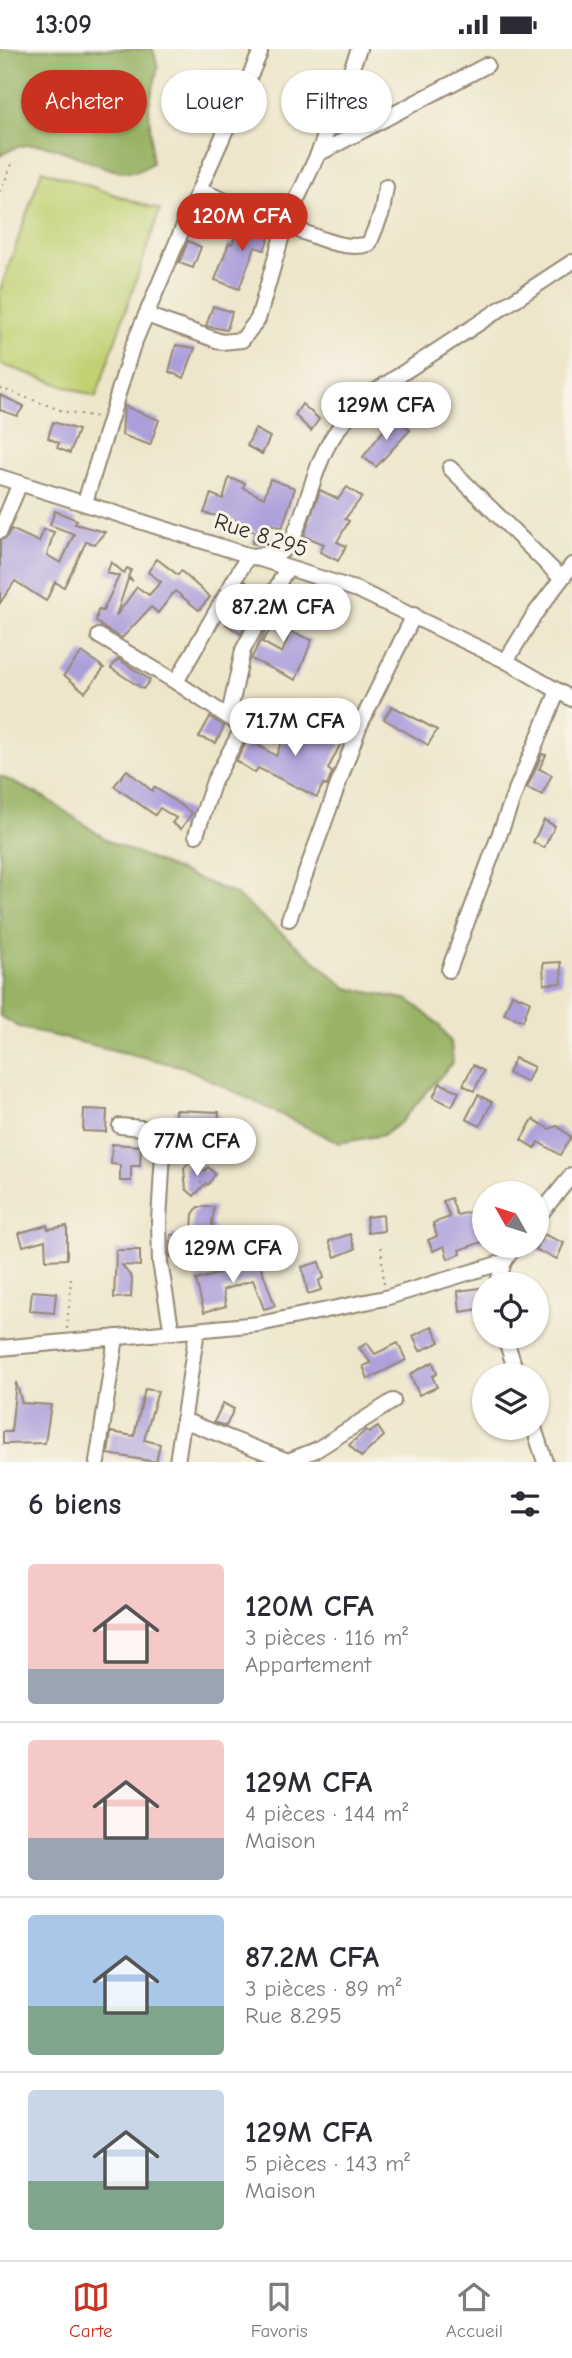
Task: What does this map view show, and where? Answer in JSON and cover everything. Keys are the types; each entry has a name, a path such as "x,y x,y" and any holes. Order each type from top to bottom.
{"street":[{"path":"146,315 222,342 231,344 242,340 258,319 285,225 318,154 359,49"},
{"path":"85,502 110,418 146,315 198,190 260,53"},
{"path":"318,154 487,65"},
{"path":"198,190 334,244 358,247 369,244 382,212 386,187"},
{"path":"176,682 248,556 278,554 290,545 322,452 351,411 383,386 572,262"},
{"path":"450,468 560,577"},
{"name":"Rue 8.295","path":"0,477 358,590 414,614 506,661 568,697"},
{"path":"0,531 20,483"},
{"path":"506,661 560,577 572,565"},
{"path":"229,715 243,650 287,568"},
{"path":"289,919 359,727 414,614"},
{"path":"99,636 229,715 243,727 214,781 196,835"},
{"path":"449,970 516,790 568,697"},
{"path":"120,1126 152,1129 163,1136 160,1262 172,1333"},
{"path":"550,1202 572,1174"},
{"path":"501,1272 506,1258"},
{"path":"0,1348 259,1324 385,1298 504,1262"},
{"path":"177,1462 197,1330"},
{"path":"97,1462 116,1337"},
{"path":"183,1420 288,1461 316,1450 393,1401"},
{"path":"538,1440 545,1462"}],"path":[{"path":"0,192 12,164"},
{"path":"0,388 66,412 110,418"},
{"path":"200,1182 206,1187"},
{"path":"381,1247 385,1298"},
{"path":"66,1341 71,1278"}],"green space":[{"path":"0,49 153,49 158,68 149,105 152,163 136,172 116,170 34,144 17,147 0,156"},
{"path":"42,170 160,210 96,397 0,364 0,291"},
{"path":"0,776 44,797 110,842 235,894 347,988 409,1000 439,1025 451,1042 453,1062 400,1123 383,1135 339,1143 184,1067 21,1028 0,1016"}],"building":[{"path":"242,220 272,230 264,250 255,247 239,289 215,280 229,243 232,244"},
{"path":"188,241 201,247 193,268 179,263"},
{"path":"213,306 232,312 227,330 206,326"},
{"path":"176,345 195,348 184,378 169,372"},
{"path":"0,395 24,406 17,416 0,410"},
{"path":"302,404 319,419 311,431 295,415"},
{"path":"124,406 159,420 150,445 122,435"},
{"path":"394,417 410,430 376,467 363,457"},
{"path":"53,422 78,430 70,453 57,448 59,443 48,438"},
{"path":"255,429 270,437 262,454 247,446"},
{"path":"229,478 245,483 243,488 264,498 270,479 295,488 282,528 271,524 264,545 252,543 256,532 233,525 234,520 204,513 211,494 223,499"},
{"path":"347,487 362,497 345,519 349,521 337,542 346,546 338,561 320,552 324,544 304,536 320,490 338,499"},
{"path":"55,511 77,520 75,524 105,532 95,544 86,542 64,587 55,582 46,601 15,581 0,603 0,540 6,538 11,529 39,542 44,529 54,532 47,555 61,563 74,534 50,525"},
{"path":"157,559 178,575 181,571 210,597 199,610 175,591 158,613 151,607 122,638 104,628 96,621 98,610 103,611 119,576 107,573 111,562 124,573 127,568 131,570 128,577 133,581 128,579 116,616 137,587 149,595 161,582 148,572"},
{"path":"245,581 259,591 253,603 257,604 241,634 226,624 239,604 233,601"},
{"path":"293,600 303,605 291,632 312,640 296,680 251,659 274,613 286,615","holes":["273,626 289,635 282,653 262,642"]},
{"path":"82,652 104,668 85,692 64,675"},
{"path":"118,659 150,680 143,689 111,668"},
{"path":"392,706 437,730 428,745 384,719"},
{"path":"210,717 224,726 216,743 199,737"},
{"path":"291,717 341,743 328,769 332,772 327,786 323,784 317,797 258,768 255,773 236,761 248,739 276,756"},
{"path":"542,754 546,755 539,769 552,775 542,795 527,788"},
{"path":"127,770 152,791 154,787 192,813 181,829 172,823 176,818 160,808 155,815 114,786"},
{"path":"544,820 555,826 544,848 533,842"},
{"path":"561,962 562,983 544,984 543,963"},
{"path":"512,994 530,1001 523,1021 504,1014"},
{"path":"515,1058 534,1067 527,1082 508,1073"},
{"path":"473,1065 484,1071 474,1091 463,1085"},
{"path":"440,1083 459,1092 452,1106 433,1097"},
{"path":"478,1095 492,1102 480,1126 466,1119"},
{"path":"84,1109 107,1110 106,1132 83,1131"},
{"path":"175,1110 219,1112 218,1126 175,1124"},
{"path":"533,1119 549,1129 557,1126 571,1137 560,1155 538,1142 535,1148 521,1140"},
{"path":"112,1144 141,1146 140,1166 131,1166 131,1181 120,1181 120,1165 111,1164"},
{"path":"190,1162 205,1171 208,1167 215,1174 208,1185 206,1183 194,1196 186,1189 184,1168"},
{"path":"451,1198 457,1215 472,1211 472,1246 459,1250 461,1254 448,1259 444,1246 433,1251 428,1240 437,1236 433,1223 450,1217 443,1201"},
{"path":"198,1207 214,1207 212,1224 215,1231 192,1231 193,1214"},
{"path":"383,1215 384,1231 368,1233 366,1217"},
{"path":"47,1225 48,1229 67,1226 67,1259 46,1260 45,1240 23,1246 19,1233"},
{"path":"350,1234 355,1249 335,1257 329,1241"},
{"path":"171,1235 193,1235 193,1258 170,1257"},
{"path":"550,1237 564,1243 557,1259 550,1256"},
{"path":"116,1250 140,1250 140,1266 122,1265 132,1278 131,1297 114,1298"},
{"path":"258,1259 275,1306 264,1309 253,1280 223,1290 226,1306 204,1312 196,1280 218,1274 217,1269 237,1262 238,1265"},
{"path":"319,1262 324,1278 319,1280 321,1290 308,1294 302,1267"},
{"path":"472,1289 472,1310 460,1312 458,1291"},
{"path":"32,1291 56,1293 54,1313 30,1311"},
{"path":"432,1326 440,1342 420,1351 413,1336"},
{"path":"367,1343 375,1354 398,1343 406,1360 368,1379 363,1366 371,1363 359,1348"},
{"path":"433,1362 437,1374 432,1376 437,1387 419,1395 410,1374"},
{"path":"16,1382 22,1403 51,1405 45,1443 3,1444 3,1432 11,1432"},
{"path":"145,1389 158,1391 144,1440 160,1444 156,1462 108,1454 111,1432 134,1436"},
{"path":"223,1403 234,1409 226,1426 214,1422"},
{"path":"378,1427 384,1436 361,1457 349,1445 366,1430 369,1433"}]}
